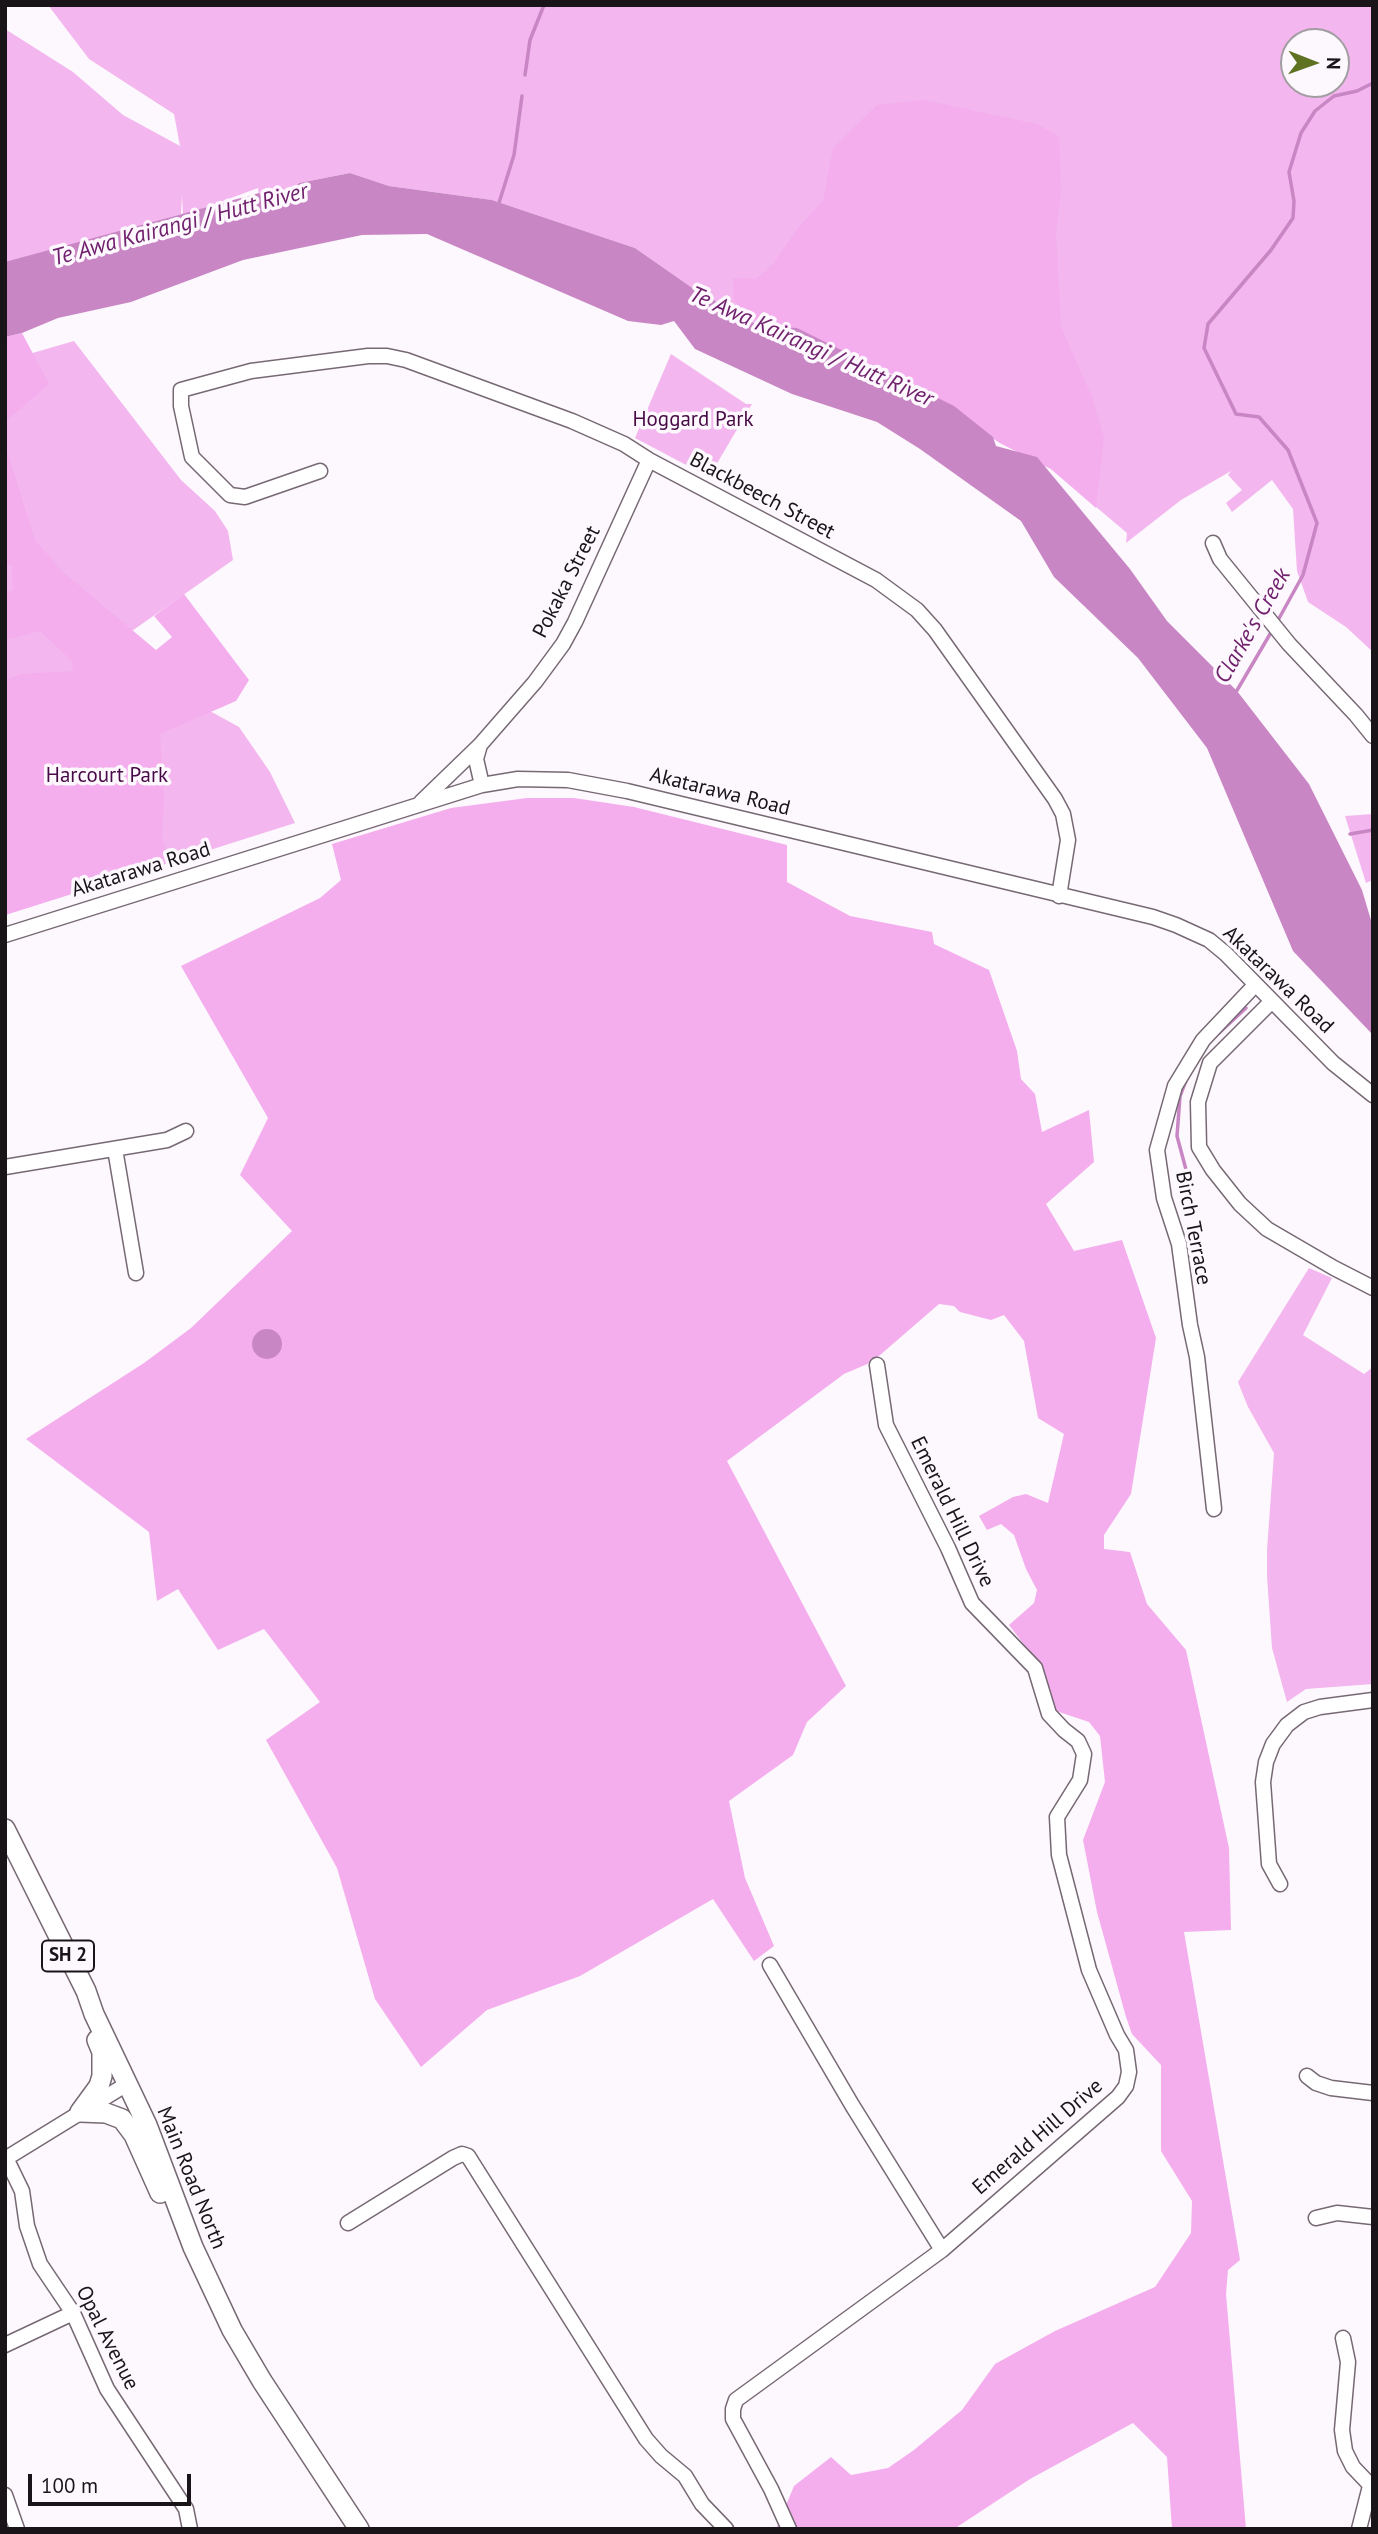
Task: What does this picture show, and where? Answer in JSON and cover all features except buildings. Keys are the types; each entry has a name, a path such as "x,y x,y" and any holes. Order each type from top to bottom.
{"highway":[{"name":"Main Road North","path":"5,1829 86,1991 94,2014 147,2125 192,2247 232,2329 262,2381 359,2529"},
{"path":"80,2112 99,2086 102,2076 102,2052 94,2014"},
{"path":"80,2112 115,2115 128,2126 175,2228 192,2247"}],"street":[{"name":"Blackbeech Street","path":"320,471 245,497 230,495 192,457 181,406 181,390 251,371 387,356 407,360 572,421 624,444 649,460 876,580 917,610 935,630 1063,814 1068,854 1059,896"},
{"name":"Pokaka Street","path":"418,806 480,745 535,682 563,644 649,460"},
{"path":"1213,543 1220,559 1289,644 1373,736"},
{"path":"480,745 476,760 482,785"},
{"name":"Akatarawa Road","path":"5,935 482,785 541,778 595,784 1153,917 1194,933 1209,940 1226,954 1332,1063 1373,1096"},
{"name":"Birch Terrace","path":"1214,1509 1197,1357 1179,1244 1164,1198 1157,1150 1175,1086 1203,1040 1255,985"},
{"path":"1271,1002 1210,1063 1198,1102 1199,1147 1240,1204 1267,1229 1373,1288"},
{"path":"5,1167 167,1140 186,1131"},
{"path":"115,1149 136,1273"},
{"name":"Emerald Hill Drive","path":"789,2529 771,2489 733,2419 736,2400 942,2250 1118,2097 1126,2086 1129,2072 1126,2050 1089,1970 1059,1856 1057,1817 1080,1780 1084,1754 1078,1741 1063,1730 1049,1714 1035,1668 972,1603 887,1425 877,1365"},
{"path":"1280,1884 1269,1864 1263,1782 1266,1762 1273,1744 1287,1725 1304,1712 1320,1707 1373,1700"},
{"path":"770,1965 852,2105 942,2250"},
{"path":"1307,2076 1331,2088 1373,2093"},
{"path":"6,2159 127,2084"},
{"path":"348,2223 453,2158 462,2154 468,2156 646,2439 685,2476 702,2504 726,2529"},
{"name":"Opal Avenue","path":"6,2159 22,2191 27,2226 40,2264 73,2313 107,2389 186,2509 190,2529"},
{"path":"1316,2218 1337,2213 1373,2217"},
{"path":"5,2345 73,2313"},
{"path":"1343,2338 1348,2362 1342,2430 1345,2451 1353,2467 1371,2487 1359,2529"},
{"path":"5,2495 17,2529"}],"green space":[{"path":"48,5 1373,5 1373,652 1346,627 1308,602 1297,571 1293,509 1272,480 1232,512 1226,503 1242,490 1228,475 1231,471 1181,500 1126,543 1127,533 1051,469 1000,443 905,380 791,328 759,326 691,287 635,248 492,200 389,186 350,173 299,183 283,203 260,204 258,188 183,216 182,195 181,214 5,264 5,29 73,72 123,115 180,146 174,114 89,59"},
{"path":"924,100 1037,124 1059,137 1061,191 1056,232 1061,327 1092,397 1104,438 1096,508 1051,469 1000,443 905,380 791,328 755,320 734,301 733,278 756,279 773,264 798,228 823,201 833,148 877,105"},
{"path":"22,333 49,384 5,422 5,337"},
{"path":"74,341 181,480 215,511 228,531 233,560 102,652 239,727 270,772 295,823 5,915 5,361"},
{"name":"Hoggard Park","path":"671,354 746,404 752,404 709,477 635,438"},
{"name":"Harcourt Park","path":"5,445 35,540 63,572 156,650 172,637 154,616 184,594 249,680 236,701 160,734 164,795 162,839 171,862 122,878 107,867 78,892 5,915 5,680 21,674 73,671 72,661 40,631 10,639 5,637 5,594 13,590 12,565 5,565"},
{"path":"527,798 574,798 634,807 787,845 787,882 850,916 932,932 934,944 989,970 1017,1051 1021,1079 1035,1094 1042,1132 1089,1110 1094,1162 1046,1204 1074,1251 1122,1240 1156,1338 1131,1494 1104,1535 1104,1549 1130,1552 1147,1604 1186,1650 1229,1848 1231,1930 1184,1932 1240,2260 1228,2270 1226,2294 1246,2529 1172,2529 1167,2457 1133,2423 1030,2479 954,2529 776,2529 794,2486 831,2457 851,2475 888,2468 962,2410 995,2364 1055,2331 1155,2287 1191,2233 1192,2201 1161,2151 1161,2065 1132,2034 1126,2017 1097,1912 1083,1840 1105,1782 1100,1736 1089,1722 1056,1711 1038,1663 1009,1625 1034,1603 1037,1590 1014,1535 1001,1524 987,1530 979,1516 1013,1497 1026,1494 1048,1503 1064,1434 1038,1418 1024,1341 1004,1315 991,1320 960,1312 954,1306 939,1304 872,1362 844,1374 727,1461 846,1686 807,1722 793,1755 729,1801 745,1878 774,1946 754,1961 713,1899 580,1976 487,2010 421,2067 375,1999 337,1868 266,1740 320,1702 264,1629 218,1650 178,1589 157,1601 149,1532 26,1439 144,1363 191,1328 292,1231 240,1175 268,1118 181,966 320,898 341,880 332,844 451,808"},
{"path":"1373,814 1373,880 1366,883 1345,816"},
{"path":"1309,1268 1332,1278 1303,1335 1364,1374 1373,1367 1373,1684 1306,1689 1287,1702 1272,1648 1267,1576 1274,1453 1248,1407 1238,1382"}],"water":[{"name":"Te Awa Kairangi / Hutt River","path":"350,173 389,186 492,200 635,248 691,287 759,326 797,328 954,406 993,437 996,446 1037,457 1130,569 1167,621 1236,690 1233,697 1237,691 1309,784 1362,890 1373,927 1373,1035 1293,951 1207,748 1138,658 1054,577 1021,521 920,449 877,422 792,394 695,349 674,321 661,325 628,321 427,234 362,235 243,260 131,302 58,318 5,337 5,262 259,193 269,206 283,203 299,183"},
{"path":"267,1329 277,1334 282,1344 277,1354 267,1359 257,1354 252,1344 257,1334"}],"waterway":[{"path":"525,75 530,40 544,5"},
{"name":"Clarke's Creek","path":"1277,622 1303,575 1317,523 1288,450 1259,417 1236,414 1204,348 1208,324 1271,250 1293,218 1294,201 1289,172 1301,133 1315,111 1334,96 1357,91 1373,83"},
{"path":"498,206 514,155 522,96"},
{"name":"Clarke's Creek","path":"1229,704 1273,629"},
{"path":"1350,834 1373,830"},
{"path":"1219,1033 1246,1008"},
{"path":"1187,1078 1180,1096 1177,1136 1192,1192"}]}
